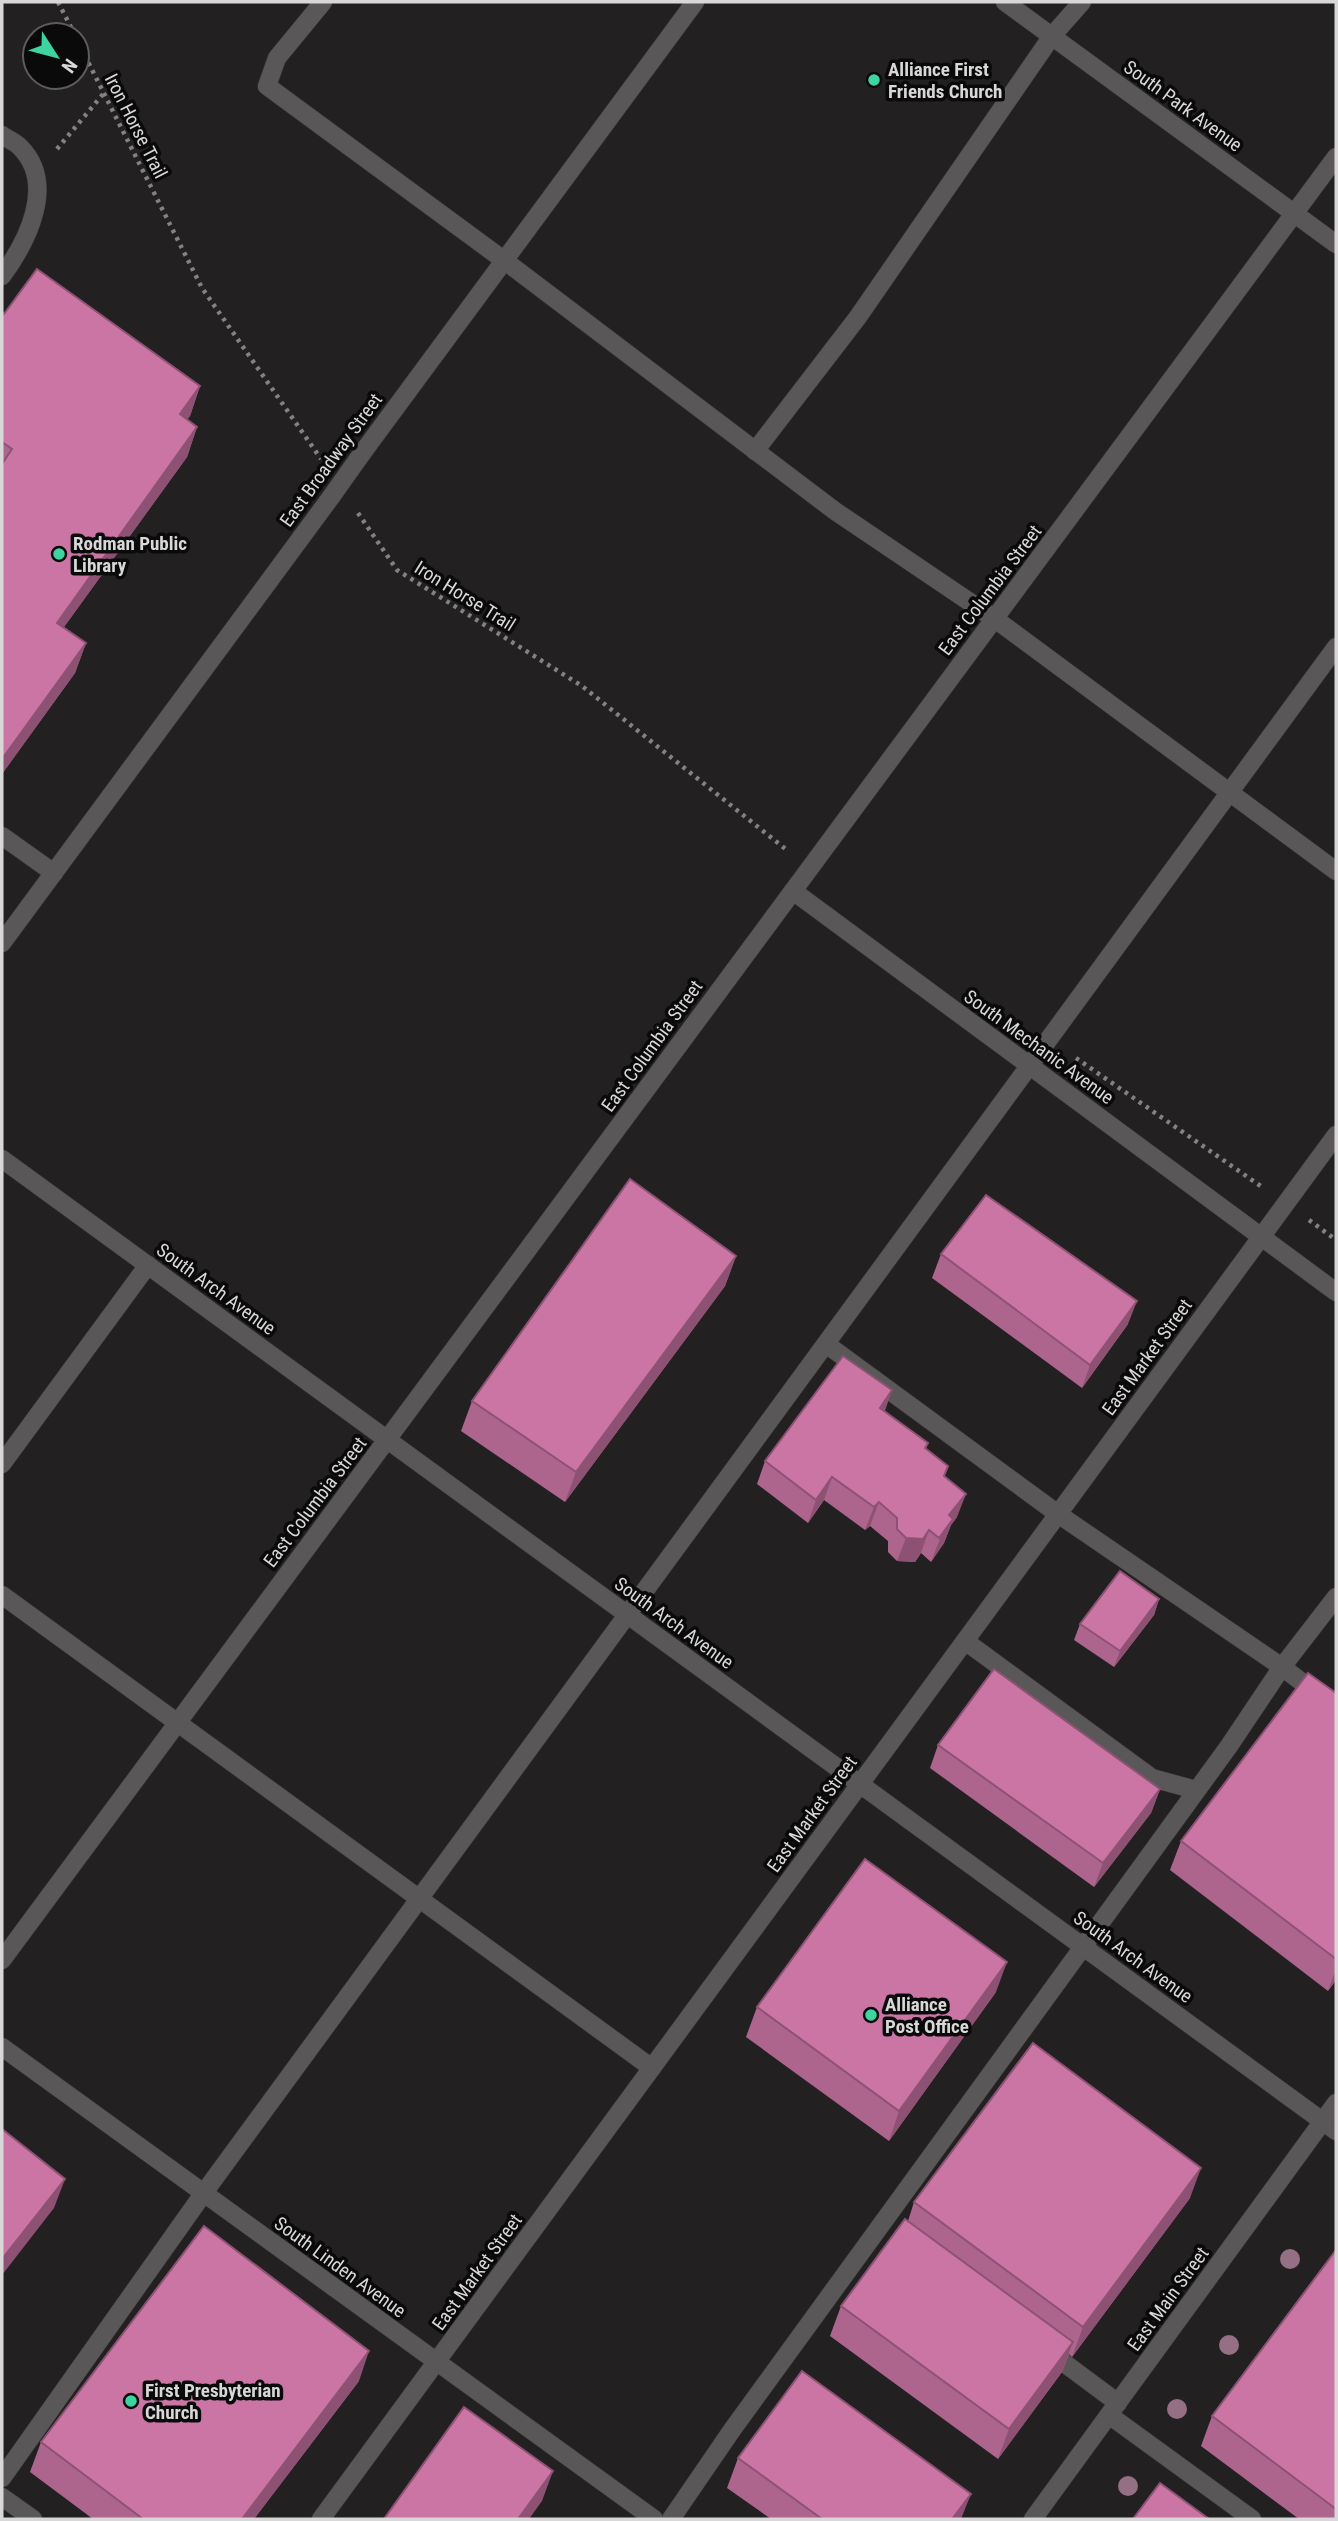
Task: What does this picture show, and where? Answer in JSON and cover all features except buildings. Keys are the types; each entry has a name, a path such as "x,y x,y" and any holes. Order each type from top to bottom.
{"street":[{"path":"323,2 277,58 267,86 505,261 835,511 995,619 1336,871"},
{"name":"East Broadway Street","path":"2,943 695,2"},
{"name":"South Park Avenue","path":"1005,2 1336,244"},
{"path":"755,451 858,317 1052,36 1082,2"},
{"path":"2,135 20,147 37,173 37,201 29,228 18,254 2,276"},
{"name":"East Columbia Street","path":"2,1959 1336,157"},
{"path":"2,2478 203,2194 1336,647"},
{"path":"2,836 54,873"},
{"name":"South Mechanic Avenue","path":"793,891 1336,1292"},
{"name":"East Market Street","path":"321,2519 1336,1135"},
{"name":"South Arch Avenue","path":"2,1159 1329,2126"},
{"path":"2,1464 148,1265"},
{"path":"826,1344 1058,1514 1336,1707"},
{"path":"2,1595 652,2068"},
{"path":"671,2519 886,2231 1282,1667 1336,1597"},
{"path":"965,1641 1152,1778 1196,1790"},
{"name":"South Linden Avenue","path":"2,2047 654,2519"},
{"name":"East Main Street","path":"1033,2519 1329,2126 1336,2103"},
{"path":"1032,2339 1114,2409 1252,2519"},
{"path":"2,2497 33,2519"}],"path":[{"path":"58,2 68,21"},
{"name":"Iron Horse Trail","path":"91,67 202,288 327,468"},
{"path":"37,173 104,93"},
{"name":"Iron Horse Trail","path":"350,502 397,570 582,686 810,868"}],"place":[{"name":"Alliance First Friends Church","path":"874,80"},
{"name":"Rodman Public Library","path":"59,554"},
{"name":"Alliance Post Office","path":"871,2015"},
{"name":"First Presbyterian Church","path":"131,2401"}]}
